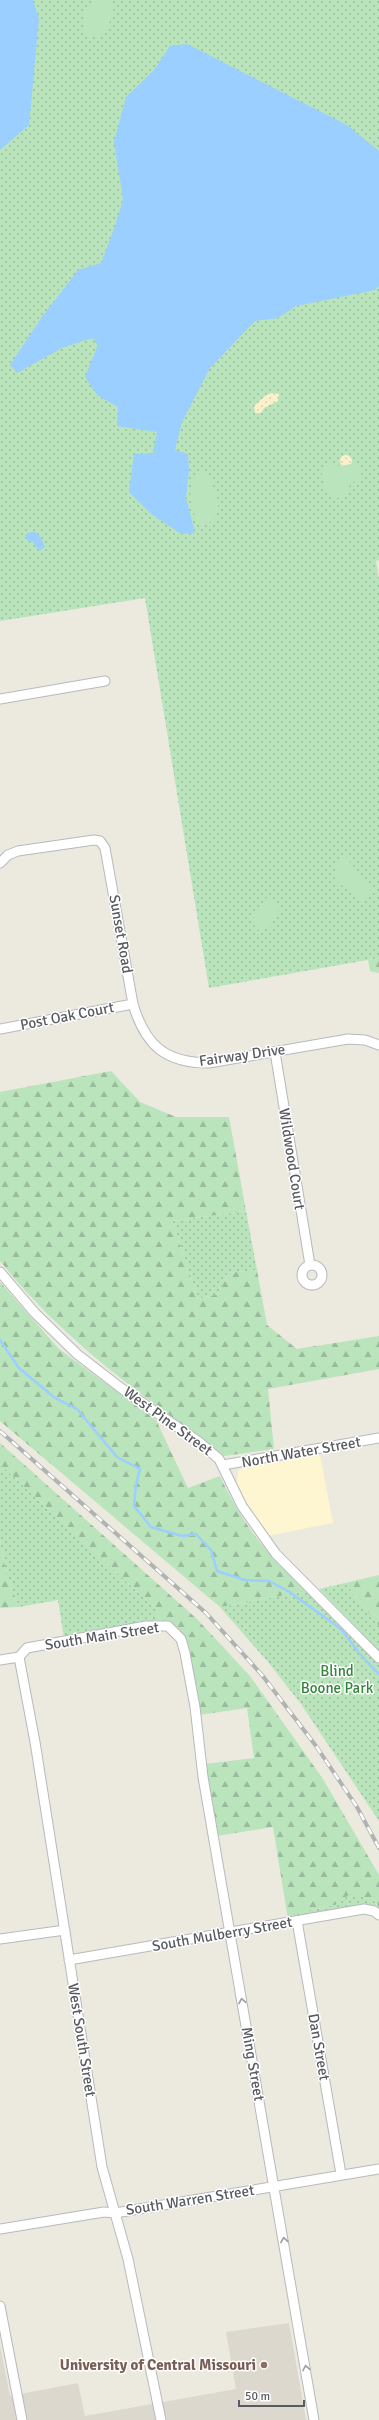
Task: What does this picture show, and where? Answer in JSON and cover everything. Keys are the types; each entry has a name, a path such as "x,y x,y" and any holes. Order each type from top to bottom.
{"street":[{"path":"0,698 105,681"},
{"name":"Sunset Road","path":"0,863 8,855 18,851 94,840 100,841 105,848 133,1004"},
{"name":"Post Oak Court","path":"0,1029 133,1004"},
{"name":"Fairway Drive","path":"133,1004 139,1024 150,1042 176,1058 192,1063 209,1063 348,1038 365,1040 379,1045"},
{"name":"Wildwood Court","path":"275,1052 310,1265"},
{"name":"West Pine Street","path":"0,1272 35,1313 77,1354 121,1388 199,1442 223,1465 242,1506 276,1554 379,1658"},
{"name":"North Water Street","path":"223,1465 379,1438"},
{"name":"South Main Street","path":"0,1660 19,1657 27,1648 146,1626 168,1626 181,1639 194,1707"},
{"name":"West South Street","path":"19,1657 65,1930 102,2168 128,2259 161,2420"},
{"name":"Ming Street","path":"194,1707 203,1777 275,2186 314,2420"},
{"name":"South Mulberry Street","path":"69,1960 364,1909 377,1913"},
{"name":"Dan Street","path":"297,1921 341,2174"},
{"path":"0,1939 65,1930"},
{"name":"South Warren Street","path":"0,2229 104,2212 115,2213 341,2174 379,2169"},
{"path":"0,2306 22,2420"}],"shaded area":[{"path":"320,1455 333,1523 268,1536 249,1510 237,1484 238,1470 245,1467"},
{"name":"University of Central Missouri","path":"289,2323 306,2420 0,2420 0,2346 10,2396 78,2383 85,2416 236,2389 226,2332"}],"green space":[{"path":"0,0 379,0 379,560 376,561 379,580 379,958 209,988 145,598 0,621"},
{"path":"94,0 109,0 114,9 112,19 109,24 99,37 86,36 84,16 87,7"},
{"path":"350,464 360,467 362,476 350,485 344,496 333,498 326,492 322,471 330,465 341,466"},
{"path":"198,472 208,474 219,502 215,518 207,525 198,522 191,504 190,497 192,483"},
{"path":"346,857 371,887 370,897 360,901 351,890 337,882 334,877 337,862"},
{"path":"266,898 276,900 280,907 270,927 257,930 252,922 254,916 262,908"},
{"path":"379,958 379,973 370,971 368,960"},
{"path":"111,1071 140,1102 176,1117 229,1117 246,1211 172,1221 198,1299 218,1294 228,1273 257,1270 267,1325 297,1349 379,1336 379,1369 268,1389 274,1449 224,1456 136,1390 81,1345 47,1314 15,1280 0,1261 0,1092"},
{"path":"246,1211 257,1270 228,1273 218,1294 198,1299 172,1221"},
{"path":"0,1282 59,1349 156,1420 188,1488 220,1476 238,1510 257,1539 279,1565 307,1591 220,1607 0,1421"},
{"path":"0,1443 197,1619 250,1676 323,1779 379,1875 379,1908 373,1898 367,1899 353,1892 335,1905 301,1912 288,1919 273,1827 216,1836 206,1764 254,1758 247,1708 199,1715 172,1624 160,1620 155,1608 0,1464"},
{"path":"0,1464 155,1608 160,1620 64,1638 58,1600 19,1607 6,1573 0,1540"},
{"path":"0,1540 6,1573 19,1607 0,1608"},
{"path":"379,1575 379,1626 345,1583"},
{"path":"345,1583 379,1626 379,1651 319,1589"},
{"name":"Blind Boone Park","path":"307,1591 330,1611 379,1663 379,1821 301,1704 268,1662 220,1607"},
{"path":"353,1892 367,1899 373,1898 379,1911 288,1919 301,1912 335,1905"}],"sand":[{"path":"272,393 279,394 278,401 264,408 261,413 255,413 254,406 266,395"},
{"path":"344,455 348,455 352,461 348,467 344,467 340,463 340,459"}],"water":[{"path":"0,0 33,0 39,19 29,125 0,150"},
{"path":"187,44 347,125 379,151 379,286 375,290 296,306 278,318 255,321 210,368 182,422 175,450 188,454 189,471 186,497 195,533 181,534 150,513 129,492 134,454 153,453 157,432 117,426 118,407 97,395 85,377 98,345 92,338 62,348 17,373 10,365 42,317 78,270 101,263 115,226 123,199 114,142 126,97 154,70 170,46"},
{"path":"30,532 38,534 45,547 39,551 32,541 28,542 25,535"}],"waterway":[{"path":"0,1340 19,1368 55,1398 77,1409 117,1457 140,1469 136,1485 134,1506 151,1527 182,1536 196,1534 211,1550 217,1571 245,1580 269,1581 288,1591 341,1629 359,1653 379,1674"}],"railway":[{"path":"0,1431 206,1613 262,1675 316,1746 357,1807 379,1848"}],"place":[{"name":"University of Central Missouri","path":"264,2365"}]}
